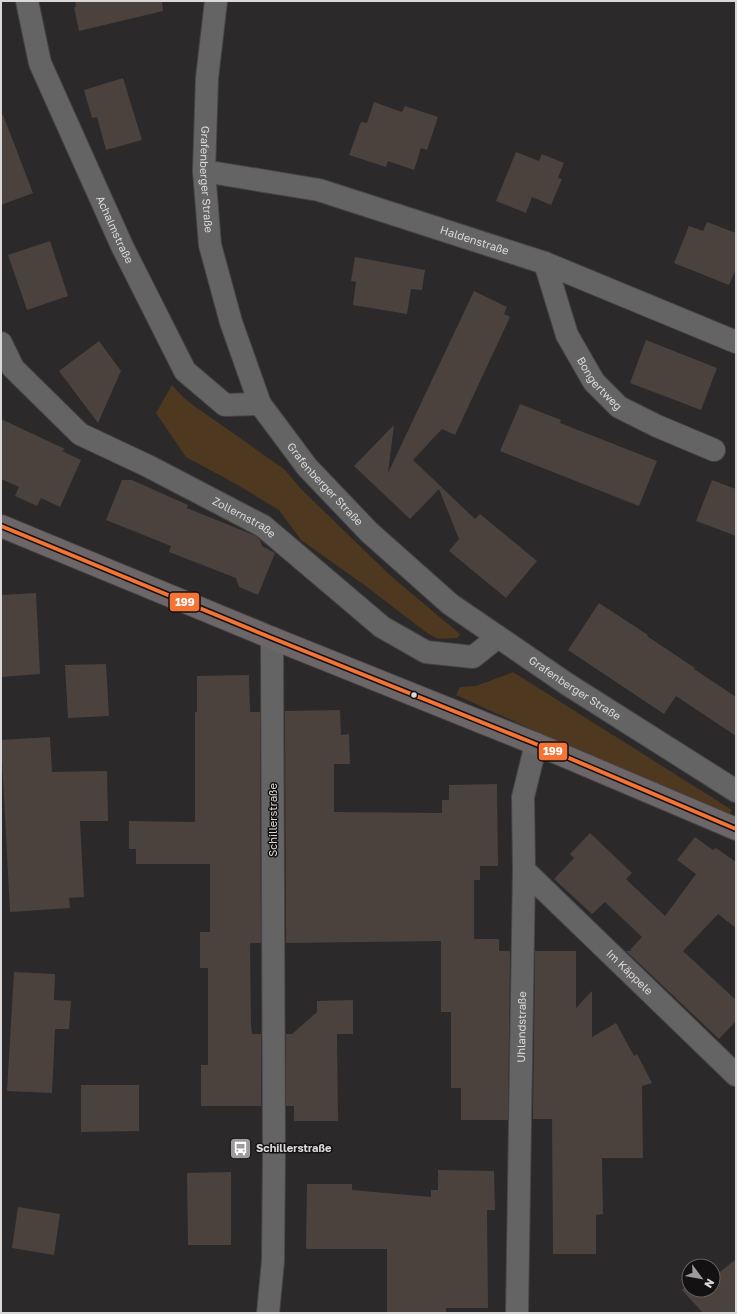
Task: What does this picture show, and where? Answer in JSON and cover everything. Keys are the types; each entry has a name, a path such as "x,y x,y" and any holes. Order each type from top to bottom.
{"main road":[{"path":"1,526 272,638 536,744 736,829"}],"street":[{"name":"Achalmstraße","path":"28,1 40,63 122,246 185,371 225,405 260,404"},
{"name":"Grafenberger Straße","path":"216,1 207,78 204,171 210,246 231,322 260,404 307,467 368,532 450,604 567,684 736,791"},
{"name":"Haldenstraße","path":"204,171 318,190 544,263 736,342"},
{"name":"Bongertweg","path":"544,263 567,334 594,382 619,407 657,426 714,450"},
{"name":"Zollernstraße","path":"1,343 13,368 80,434 148,466 263,526 382,627 426,652 472,657 498,637"},
{"name":"Schillerstraße","path":"268,1313 273,1261 274,1155 272,638"},
{"name":"Uhlandstraße","path":"517,1313 524,870 523,797 536,744"},
{"name":"Im Käppele","path":"524,870 736,1075"}],"shaded area":[{"path":"172,385 193,405 284,469 302,490 392,577 460,634 457,638 438,639 427,633 367,587 301,540 279,510 236,484 186,457 156,413"},
{"path":"513,672 732,810 729,816 661,788 456,695 460,687 476,686"}],"building":[{"path":"75,1 162,1 163,11 79,31 74,7 76,7"},
{"path":"123,78 142,140 106,150 97,117 92,118 84,90"},
{"path":"374,102 402,112 405,106 438,117 427,150 421,148 414,170 388,161 386,167 349,155 361,122 367,123"},
{"path":"3,115 33,193 1,205 1,116"},
{"path":"516,152 539,161 542,154 564,163 558,178 562,179 551,205 532,197 526,213 496,201"},
{"path":"707,222 736,233 736,269 729,285 674,263 689,226 703,231"},
{"path":"50,241 68,296 27,310 8,255"},
{"path":"355,257 425,270 422,290 411,289 407,314 353,305 356,282 351,281"},
{"path":"474,291 507,307 504,314 510,317 455,435 442,429 413,460 475,519 480,514 537,561 506,598 449,551 459,539 439,489 410,519 354,466 394,425 388,473"},
{"path":"646,340 717,368 701,410 630,383"},
{"path":"99,341 121,371 98,423 59,371"},
{"path":"520,404 561,420 560,423 657,461 639,506 500,451"},
{"path":"1,419 65,449 62,451 81,460 60,507 41,498 37,506 15,496 19,487 1,479"},
{"path":"122,480 132,480 188,505 187,508 256,536 260,540 262,546 275,553 258,595 239,587 236,578 169,552 171,546 106,520"},
{"path":"712,480 736,489 736,536 696,521"},
{"path":"36,593 40,674 1,677 1,595"},
{"path":"599,603 648,635 647,636 736,697 736,736 676,696 664,714 568,650"},
{"path":"106,664 109,716 68,718 65,665"},
{"path":"249,675 250,712 260,712 261,943 250,943 251,1026 252,1034 261,1034 261,1106 201,1106 201,1065 208,1065 208,968 200,968 200,932 210,932 210,864 136,864 136,849 129,849 129,821 195,822 195,712 197,712 197,676"},
{"path":"340,710 341,735 349,734 350,764 334,764 334,812 442,813 442,800 449,800 449,785 497,784 498,866 480,866 480,880 474,880 474,939 499,939 499,951 510,951 508,1120 461,1120 461,1088 451,1088 451,1012 441,1012 441,941 286,943 285,711"},
{"path":"50,737 52,772 107,771 108,821 80,821 84,897 69,898 70,908 10,912 1,740"},
{"path":"590,833 632,873 626,879 665,916 696,874 677,860 695,837 713,850 716,848 736,862 736,928 718,914 683,951 736,1000 736,1021 719,1039 626,951 632,951 630,950 642,937 605,902 592,914 554,879 574,858 570,854"},
{"path":"535,951 576,951 576,1008 592,991 592,1037 616,1023 634,1056 637,1054 652,1083 642,1086 643,1158 602,1158 603,1214 596,1215 596,1254 553,1254 552,1119 533,1119"},
{"path":"14,972 55,974 54,1000 71,1001 69,1029 55,1029 52,1093 7,1091"},
{"path":"353,1000 353,1034 337,1034 338,1121 294,1121 294,1106 286,1106 286,1034 292,1034 317,1012 317,1001"},
{"path":"81,1085 139,1085 139,1131 81,1132"},
{"path":"438,1170 494,1171 495,1210 487,1210 488,1308 446,1308 446,1313 387,1313 387,1249 306,1249 307,1184 352,1184 352,1190 431,1197 431,1190 438,1190"},
{"path":"231,1172 231,1245 188,1245 187,1173"},
{"path":"18,1207 60,1214 54,1255 12,1248"},
{"path":"736,1259 736,1313 703,1313 689,1298 721,1298 721,1271"}],"transit line":[{"name":"199","path":"1,526 272,638 536,744 736,829"}],"place":[{"name":"Schillerstraße","path":"241,1148"}]}
